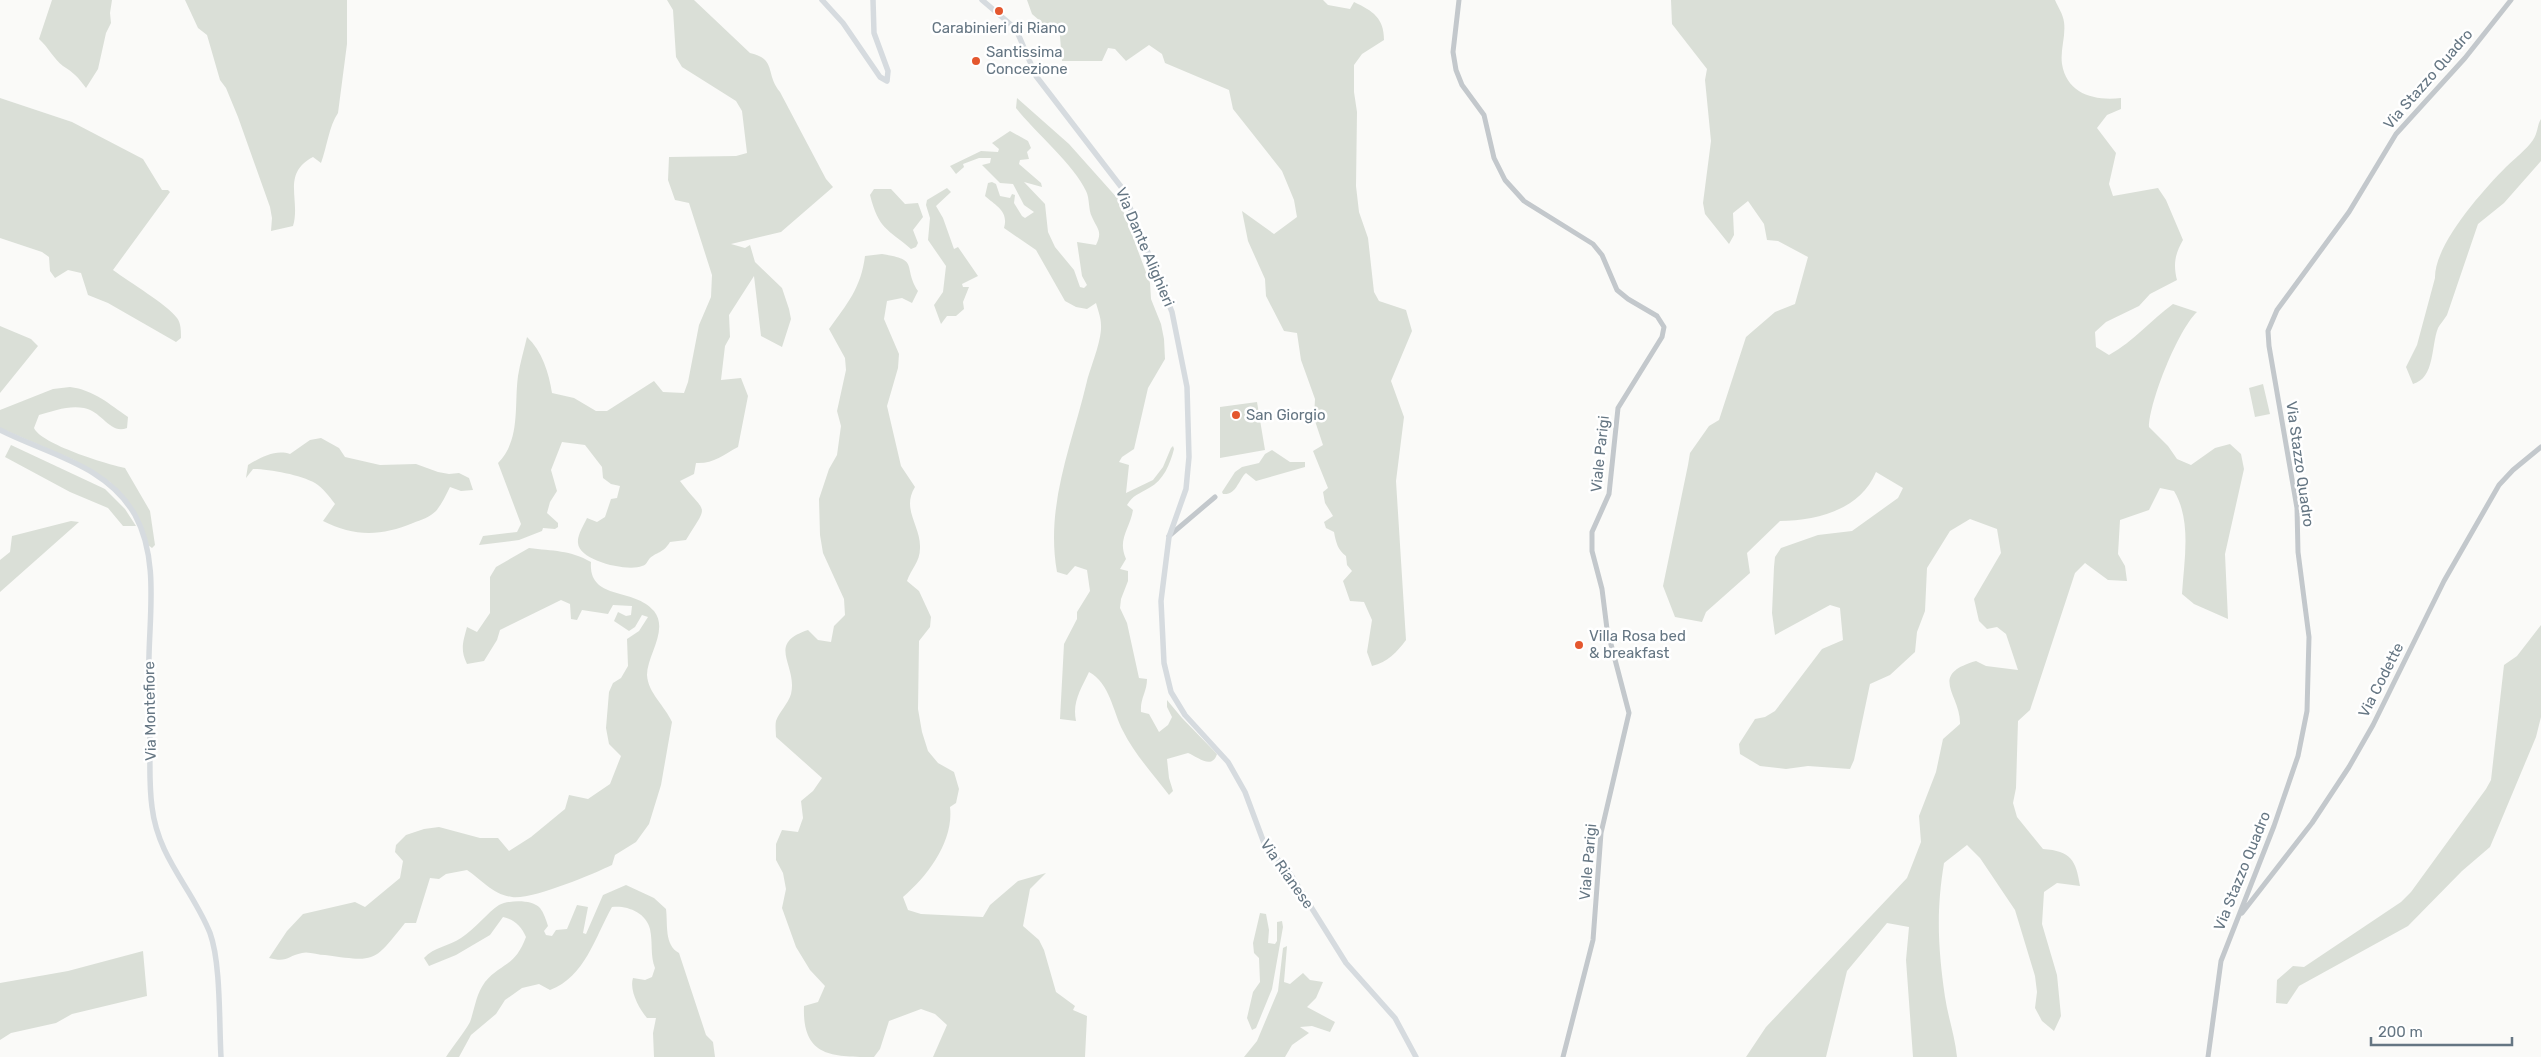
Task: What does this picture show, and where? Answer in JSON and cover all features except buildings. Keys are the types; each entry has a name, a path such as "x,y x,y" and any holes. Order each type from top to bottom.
{"main road":[{"path":"822,0 848,29 880,77 887,81 888,71 874,33 873,0"},
{"name":"Via Dante Alighieri","path":"982,0 1016,29 1031,68 1038,80 1122,188 1169,302 1186,381 1190,457 1186,489 1169,537"},
{"name":"Via Montefiore","path":"0,430 82,466 100,476 125,500 142,532 151,576 149,668 152,807 162,848 205,921 213,944 221,1057"},
{"name":"Via Rianese","path":"1169,537 1161,617 1165,670 1173,696 1187,718 1228,762 1245,792 1264,843 1291,875 1346,963 1395,1018 1416,1057"}],"street":[{"name":"Viale Parigi","path":"1459,0 1454,47 1456,70 1462,84 1485,117 1494,158 1505,180 1524,201 1594,244 1602,255 1617,290 1628,299 1657,316 1664,327 1663,335 1618,408 1609,494 1592,532 1592,551 1602,589 1606,626 1629,713 1601,833 1593,940 1563,1057"},
{"name":"Via Stazzo Quadro","path":"2208,1057 2219,969 2225,946 2269,842 2296,764 2307,711 2308,625 2298,552 2296,502 2269,346 2269,327 2284,298 2349,212 2396,134 2460,62 2511,0"},
{"name":"Via Codette","path":"2236,922 2312,823 2349,767 2373,725 2444,581 2498,485 2541,446"},
{"path":"1169,537 1215,497"}],"shaded area":[{"path":"52,0 112,0 111,23 106,33 98,69 86,88 39,39"},
{"path":"185,0 347,0 347,44 338,113 330,130 321,163 313,157 303,164 298,171 294,188 295,216 293,226 271,231 272,218 270,207 238,117 226,88 220,80 207,35 198,28"},
{"path":"667,0 694,0 750,53 764,59 826,179 833,187 781,232 731,244 745,248 750,245 755,262 782,288 791,319 782,347 761,336 754,276 729,315 730,337 725,346 721,380 741,378 748,396 738,447 713,460 696,463 694,474 680,481 702,509 699,519 686,540 670,542 668,546 642,566 626,567 605,564 586,555 580,549 578,543 587,518 597,522 605,517 611,499 617,498 620,486 611,484 603,478 602,467 585,445 562,442 551,470 557,491 550,502 547,513 558,523 558,527 555,529 543,528 542,531 519,540 479,545 483,536 517,532 521,524 498,463 510,444 513,433 518,376 527,337 537,349 544,363 552,393 574,398 596,411 607,411 654,381 663,392 684,393 688,382 699,325 711,297 712,275 689,203 675,200 668,180 669,157 736,156 747,153 742,111 736,101 682,67 676,57 673,10"},
{"path":"1027,0 1323,0 1328,5 1350,9 1354,2 1372,12 1380,21 1384,40 1362,54 1354,65 1354,92 1357,112 1356,186 1359,212 1368,238 1374,292 1379,301 1406,310 1412,331 1391,381 1404,417 1396,481 1406,640 1396,652 1383,662 1372,666 1367,652 1372,620 1364,602 1350,601 1343,581 1352,571 1347,565 1346,556 1338,546 1334,532 1326,528 1324,522 1333,516 1325,503 1323,492 1328,488 1313,451 1323,445 1314,418 1315,399 1301,360 1297,333 1284,331 1266,296 1265,279 1248,241 1242,211 1274,234 1297,217 1294,200 1282,171 1233,109 1229,90 1165,63 1162,54 1149,45 1126,61 1115,49 1108,48 1102,61 1062,61 1059,24 1047,27 1032,14"},
{"path":"1671,0 2055,0 2062,13 2064,22 2062,64 2070,82 2076,89 2092,96 2111,99 2121,98 2121,109 2107,115 2097,128 2116,153 2109,184 2113,196 2158,188 2166,200 2183,240 2176,259 2177,280 2150,294 2139,306 2106,322 2095,332 2096,347 2109,355 2173,304 2197,312 2182,334 2166,366 2154,400 2149,427 2168,446 2177,459 2191,465 2215,448 2230,444 2241,454 2244,469 2225,554 2228,619 2194,604 2182,594 2186,541 2185,528 2180,503 2174,491 2160,488 2149,510 2120,520 2118,554 2125,566 2127,581 2108,580 2085,563 2075,573 2030,710 2018,721 2016,788 2013,803 2017,817 2043,849 2060,852 2074,863 2080,886 2057,883 2044,892 2042,924 2057,975 2061,1016 2054,1031 2042,1021 2035,1008 2037,992 2035,976 2015,910 1980,858 1967,845 1944,863 1939,914 1939,946 1946,1004 1957,1057 1913,1057 1906,960 1909,927 1887,923 1847,971 1826,1057 1746,1057 1766,1027 1907,878 1921,842 1919,816 1936,772 1943,739 1960,724 1959,714 1950,687 1950,679 1953,673 1961,667 1976,661 1986,666 2018,670 2006,634 1997,627 1987,629 1979,621 1974,599 2001,553 1997,529 1970,519 1950,531 1927,568 1925,611 1917,632 1915,652 1890,675 1870,684 1854,760 1850,769 1808,766 1786,769 1760,766 1740,754 1739,744 1755,719 1765,717 1775,711 1822,649 1843,640 1840,608 1830,605 1775,635 1772,613 1775,557 1781,548 1818,535 1852,531 1898,498 1903,488 1876,472 1869,485 1849,504 1808,519 1780,521 1747,553 1750,573 1706,612 1702,622 1675,617 1663,586 1690,453 1709,426 1719,420 1746,337 1775,312 1795,304 1808,257 1778,241 1767,240 1764,224 1748,201 1733,213 1734,235 1729,244 1705,214 1703,203 1711,141 1705,80 1707,69 1672,24"},
{"path":"0,98 72,122 143,159 162,190 170,192 113,270 157,300 177,318 181,330 181,338 176,342 108,303 88,295 81,273 68,270 55,278 50,271 49,257 42,252 0,238"},
{"path":"1017,98 1069,144 1119,200 1150,283 1151,299 1161,324 1165,359 1148,388 1134,449 1122,457 1119,462 1129,465 1126,493 1153,480 1163,467 1173,446 1174,449 1168,466 1159,481 1134,497 1127,505 1133,510 1123,540 1126,559 1120,569 1128,571 1128,581 1121,599 1120,608 1127,623 1139,678 1147,679 1141,712 1149,714 1159,732 1168,725 1172,717 1167,707 1167,700 1217,754 1215,759 1208,762 1188,753 1167,759 1169,778 1173,791 1169,795 1133,748 1123,731 1102,683 1089,672 1076,702 1076,721 1060,719 1064,644 1077,619 1077,612 1090,591 1087,570 1075,566 1067,575 1057,572 1054,547 1057,499 1100,338 1100,320 1096,303 1087,309 1076,307 1065,301 1036,250 1004,228 1005,217 1003,213 985,196 988,183 996,184 1000,196 1010,198 1012,194 1015,195 1014,203 1025,218 1034,212 1024,205 1013,184 1000,183 982,165 990,163 991,158 979,158 963,164 964,167 956,174 950,166 981,151 998,152 999,149 992,143 1010,131 1028,141 1031,148 1027,152 1029,159 1020,160 1019,164 1041,183 1042,187 1024,182 1045,204 1048,232 1055,247 1074,270 1080,287 1084,288 1087,285 1082,276 1077,242 1096,245 1099,233 1081,181 1016,108"},
{"path":"2541,119 2541,161 2504,203 2478,224 2447,315 2438,328 2429,368 2420,381 2413,384 2406,367 2417,345 2442,250 2473,204 2496,177 2533,140"},
{"path":"947,188 951,192 936,206 943,218 954,249 958,247 978,276 962,284 963,287 969,287 963,302 964,309 956,316 947,316 941,324 934,305 943,292 946,266 928,240 930,218 926,205 927,200"},
{"path":"874,189 891,189 905,204 918,203 923,217 913,230 918,243 916,247 911,249 881,222 873,207 870,195"},
{"path":"882,254 902,259 909,265 913,282 918,291 912,303 902,298 887,301 884,319 899,354 898,368 887,406 901,466 915,487 910,503 918,532 920,553 907,581 919,591 931,617 930,627 919,641 918,709 922,732 928,751 938,763 954,772 959,789 956,803 950,807 948,832 937,857 921,879 903,897 908,910 921,914 983,917 990,905 1018,881 1046,873 1030,889 1023,926 1039,940 1044,950 1056,992 1075,1006 1073,1010 1087,1016 1085,1057 933,1057 947,1025 935,1014 921,1009 889,1021 880,1049 874,1057 845,1056 822,1051 814,1045 808,1035 804,1006 818,1002 825,986 810,970 796,947 782,908 786,889 783,873 776,860 776,844 782,830 798,832 803,818 801,801 813,791 822,778 776,737 776,723 791,694 791,674 786,656 788,642 795,636 808,630 818,640 831,642 834,626 845,615 844,599 823,553 820,535 819,499 829,469 837,455 841,426 837,411 846,370 845,358 829,329 857,287 865,256"},
{"path":"0,326 31,339 38,346 0,393"},
{"path":"2263,384 2270,414 2255,417 2249,388"},
{"path":"70,387 94,394 128,417 127,428 116,428 90,410 73,407 39,415 34,428 39,434 61,447 125,468 150,511 155,545 152,548 148,545 142,525 110,482 74,460 0,428 0,410 53,389"},
{"path":"1257,402 1265,450 1220,458 1220,407"},
{"path":"321,438 339,448 345,457 380,465 416,464 438,472 459,473 469,478 473,490 461,491 450,487 438,508 428,517 402,527 368,533 346,530 323,521 335,504 321,487 309,480 285,473 253,469 246,478 248,465 258,459 279,452 290,454 310,440"},
{"path":"11,445 105,489 125,509 136,526 123,526 108,508 70,492 5,457"},
{"path":"1272,450 1290,462 1305,462 1305,467 1256,481 1246,473 1234,490 1228,494 1223,494 1222,492 1235,472 1242,467 1259,463 1265,454"},
{"path":"71,521 79,522 0,592 0,560 10,552 12,536"},
{"path":"529,548 568,553 591,562 592,574 597,583 604,588 645,604 654,611 658,618 658,634 647,675 650,688 672,722 661,785 649,824 636,842 615,855 612,865 562,886 533,895 521,897 505,896 493,890 467,870 446,874 439,879 430,878 416,923 405,923 386,946 372,957 355,959 307,952 284,959 269,958 287,931 303,914 355,902 365,907 400,878 403,861 395,852 396,845 406,835 424,829 439,827 480,838 498,838 509,851 531,837 565,809 569,795 588,799 610,784 621,756 609,744 606,728 609,692 613,683 621,678 628,666 627,639 639,631 648,617 642,615 635,627 629,631 614,621 618,612 626,616 631,615 632,606 613,605 608,614 582,610 577,620 571,619 570,604 561,600 500,630 497,640 484,661 467,664 463,654 464,637 467,627 477,632 490,613 490,577 496,567"},
{"path":"2541,625 2541,717 2536,737 2490,847 2462,871 2408,926 2299,986 2287,1004 2276,1003 2277,980 2293,966 2304,967 2401,902 2411,892 2486,789 2491,780 2504,665 2517,656"},
{"path":"626,885 654,898 666,909 669,940 674,949 679,953 706,1035 713,1042 715,1057 654,1057 653,1033 656,1018 647,1018 638,1005 632,988 633,978 645,980 652,977 655,968 650,929 644,918 635,911 623,907 612,907 588,955 572,976 550,990 539,984 522,988 505,1000 496,1014 471,1035 459,1057 446,1057 470,1022 478,996 485,982 517,954 526,937 517,924 503,917 490,935 456,955 429,966 424,958 428,954 461,938 495,908 508,902 532,903 540,908 548,926 544,931 546,935 552,936 556,930 567,929 577,905 588,907 583,933 586,934 603,895"},
{"path":"1260,913 1266,914 1269,930 1268,943 1275,944 1277,941 1277,922 1282,921 1283,927 1272,989 1256,1028 1252,1030 1247,1018 1253,992 1260,982 1259,958 1254,953 1253,943"},
{"path":"1287,946 1284,982 1290,984 1303,973 1310,980 1323,982 1316,998 1307,1007 1335,1022 1330,1032 1312,1026 1300,1027 1309,1033 1292,1045 1285,1057 1244,1057 1257,1041 1278,991 1283,948"},
{"path":"143,951 147,996 72,1014 56,1023 11,1033 0,1040 0,983 68,971"}],"place":[{"name":"Carabinieri di Riano","path":"999,11"},
{"name":"Santissima Concezione","path":"976,61"},
{"name":"San Giorgio","path":"1236,415"},
{"name":"Villa Rosa bed & breakfast","path":"1579,645"}]}
